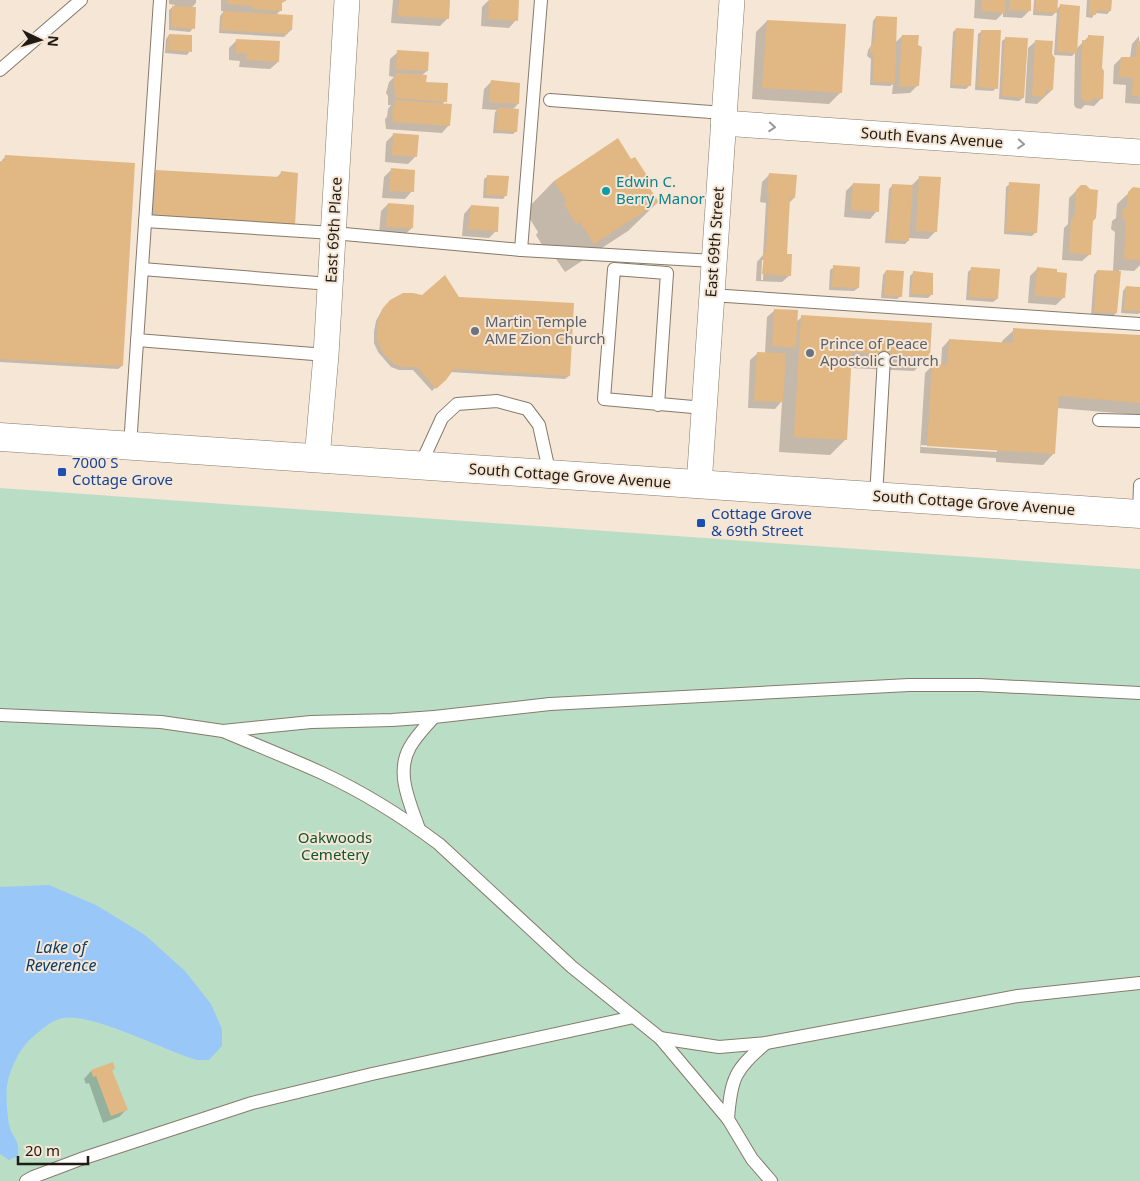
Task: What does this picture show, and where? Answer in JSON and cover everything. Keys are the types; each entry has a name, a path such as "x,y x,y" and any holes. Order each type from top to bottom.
{"main road":[{"name":"South Cottage Grove Avenue","path":"0,437 1139,514"}],"street":[{"name":"East 69th Place","path":"317,459 326,355 347,0"},
{"name":"East 69th Street","path":"699,485 732,0"},
{"name":"South Evans Avenue","path":"724,118 1140,152"}],"lane":[{"path":"0,70 80,0"},
{"path":"130,446 160,0"},
{"path":"520,250 541,0"},
{"path":"550,100 724,118"},
{"path":"145,221 333,233 520,250 714,261"},
{"path":"652,272 653,257"},
{"path":"142,269 330,284"},
{"path":"658,405 667,273 614,269 604,399 658,405 704,408"},
{"path":"712,295 1140,324"},
{"path":"137,340 326,355"},
{"path":"876,497 884,358"},
{"path":"420,466 442,418 458,404 497,401 527,409 538,425 550,475"},
{"path":"1099,420 1140,421"},
{"path":"1139,514 1140,485"},
{"path":"0,715 161,722 223,731 311,722 434,717 550,704 909,685 980,685 1140,693"},
{"path":"419,829 403,777 404,761 410,746 434,717"},
{"path":"223,731 323,774 381,806 419,829 439,844 572,967 660,1038 728,1119 752,1159 771,1181"},
{"path":"660,1038 719,1047 766,1043 1018,996 1140,983"},
{"path":"26,1181 81,1159 252,1103 372,1074 634,1017"},
{"path":"728,1119 729,1095 736,1074 748,1059 766,1043"}],"green space":[{"name":"Oakwoods Cemetery","path":"0,488 1140,569 1140,1181 0,1181"}],"water":[{"name":"Lake of Reverence","path":"49,885 96,905 145,935 185,971 211,1004 222,1029 222,1046 209,1060 197,1060 110,1026 91,1021 63,1018 51,1023 24,1046 16,1058 11,1072 7,1086 8,1115 11,1131 18,1145 18,1156 9,1160 0,1154 0,887"}],"building":[{"path":"228,0 287,0 282,3 282,11 254,9 251,6 227,4"},
{"path":"399,0 450,0 449,19 398,16"},
{"path":"489,0 519,0 518,21 488,19"},
{"path":"982,0 1005,0 1005,13 981,11"},
{"path":"1010,0 1031,0 1031,11 1009,10"},
{"path":"1036,0 1058,0 1057,13 1036,12"},
{"path":"1090,0 1112,0 1111,11 1097,10 1096,15 1089,14"},
{"path":"1060,4 1080,6 1077,53 1057,52"},
{"path":"172,6 196,7 195,29 172,27"},
{"path":"223,11 293,15 292,30 288,30 288,34 221,30"},
{"path":"876,16 897,17 895,83 873,82 874,55 870,52 871,45 874,44"},
{"path":"767,20 846,24 842,93 762,88"},
{"path":"956,28 974,29 971,86 952,85"},
{"path":"981,30 1001,30 998,89 978,87"},
{"path":"169,34 192,35 192,52 168,50"},
{"path":"902,35 919,35 918,45 922,47 919,86 899,87"},
{"path":"1088,35 1104,36 1103,99 1094,98 1090,102 1084,101 1081,98 1082,40 1088,41"},
{"path":"1005,37 1028,38 1024,98 1002,96"},
{"path":"236,39 280,41 279,62 246,60 247,54 236,53"},
{"path":"1035,40 1053,41 1052,54 1055,58 1053,90 1045,90 1045,97 1032,96"},
{"path":"1140,41 1140,96 1132,96 1133,78 1119,77 1121,57 1136,57 1137,42"},
{"path":"397,50 429,52 428,71 396,69"},
{"path":"396,73 427,75 426,82 448,83 447,102 395,98 395,88 393,85"},
{"path":"491,80 520,83 519,104 489,102"},
{"path":"395,100 452,104 450,126 393,122 392,111"},
{"path":"498,107 519,109 517,132 496,130"},
{"path":"393,133 419,135 417,157 392,155"},
{"name":"Edwin C. Berry Manor","path":"618,138 631,159 635,157 648,177 644,180 659,202 594,244 580,222 577,225 564,204 567,202 554,181"},
{"path":"5,155 135,163 123,366 0,359 0,161 4,162"},
{"path":"391,168 415,170 414,192 389,191"},
{"path":"156,170 280,177 281,171 298,173 295,225 159,217 154,209"},
{"path":"769,173 797,175 795,198 790,198 787,254 792,254 791,276 762,274 764,253 766,253"},
{"path":"487,175 509,176 507,196 486,195"},
{"path":"919,176 941,177 937,232 916,231"},
{"path":"1009,182 1040,184 1037,233 1006,231"},
{"path":"853,183 880,184 879,212 851,210"},
{"path":"892,184 913,185 909,241 888,240"},
{"path":"1081,185 1098,190 1096,218 1093,221 1091,255 1069,253 1071,219 1075,216 1076,190"},
{"path":"1133,187 1140,188 1140,260 1124,259 1126,221 1122,217 1123,209 1127,207 1128,192"},
{"path":"388,203 414,205 413,228 386,227"},
{"path":"471,205 499,207 498,232 468,229"},
{"path":"833,265 860,267 859,288 832,287"},
{"path":"971,267 1000,269 998,299 969,297"},
{"path":"1037,267 1057,269 1057,272 1067,273 1065,298 1035,296"},
{"path":"886,270 904,271 902,297 884,295"},
{"path":"1097,270 1121,271 1117,313 1094,312"},
{"path":"913,271 933,273 933,295 911,294"},
{"name":"Martin Temple AME Zion Church","path":"445,275 459,297 574,303 570,376 454,369 436,389 417,367 403,367 394,364 383,353 377,339 379,317 383,308 390,300 403,293 422,295"},
{"path":"1126,286 1140,287 1140,311 1124,310"},
{"path":"774,309 798,310 796,348 772,346"},
{"path":"801,315 932,323 930,357 852,352 847,440 794,437"},
{"path":"1013,328 1140,335 1140,403 1059,396 1055,454 927,446 932,364 947,365 949,339 1013,343"},
{"path":"757,352 786,353 783,402 754,401"},
{"path":"113,1062 115,1069 112,1070 128,1110 111,1116 96,1076 93,1077 91,1070"}],"place":[{"name":"Edwin C. Berry Manor","path":"606,191"},
{"name":"Martin Temple AME Zion Church","path":"475,331"},
{"name":"Prince of Peace Apostolic Church","path":"810,353"},
{"name":"7000 S Cottage Grove","path":"62,472"},
{"name":"Cottage Grove & 69th Street","path":"701,523"}]}
